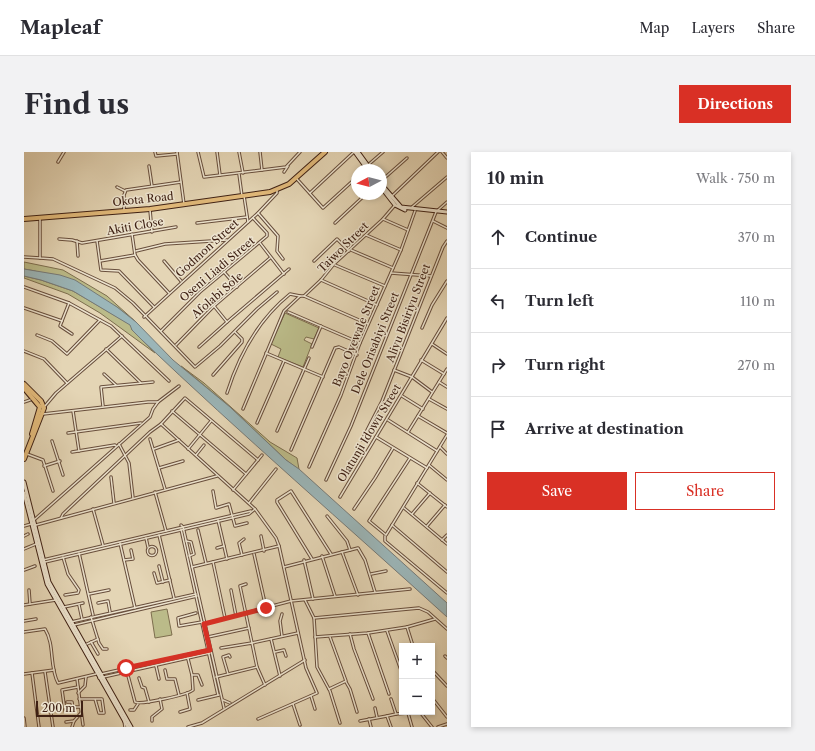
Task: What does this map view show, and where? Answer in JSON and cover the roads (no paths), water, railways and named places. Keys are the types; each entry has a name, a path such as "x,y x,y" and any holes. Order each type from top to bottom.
{"main road":[{"name":"Okota Road","path":"24,220 150,208 243,197 264,193 277,190 296,178 324,152"},
{"name":"Okota Road","path":"264,193 274,190 291,180 324,152"},
{"path":"356,152 364,164"},
{"path":"387,192 399,205 411,209 447,213"},
{"path":"387,193 395,205 401,209 437,212"},
{"path":"24,220 150,208"},
{"path":"24,384 41,402 44,408 43,414 25,454"},
{"path":"24,388 38,403 40,410 24,460"},
{"path":"24,482 47,584 128,727"},
{"path":"24,493 33,523 36,544 42,561"},
{"path":"57,600 63,608 128,727"}],"street":[{"path":"58,162 64,152"},
{"path":"155,152 156,156 177,153 184,204"},
{"path":"198,152 203,176 239,174 288,166"},
{"path":"217,152 220,175"},
{"path":"239,152 243,173"},
{"path":"260,152 262,170"},
{"path":"284,172 300,152"},
{"path":"310,193 356,152"},
{"path":"372,164 383,152"},
{"path":"391,197 438,152"},
{"path":"442,152 447,158"},
{"path":"387,178 407,158"},
{"path":"149,166 152,186"},
{"path":"239,174 248,222"},
{"path":"411,209 439,182 447,177"},
{"path":"296,178 323,208 351,182"},
{"path":"117,187 125,191 181,182"},
{"name":"Godmon Street","path":"144,317 253,218 277,194 277,190"},
{"path":"124,210 125,191"},
{"path":"335,223 360,200"},
{"path":"437,212 447,202"},
{"name":"Taiwo Street","path":"304,296 321,280 334,264 383,220 395,205"},
{"path":"150,208 152,232"},
{"name":"Bayo Oyewale Street","path":"309,467 357,355 368,324 401,250 415,211"},
{"name":"Dele Orisabiyi Street","path":"326,480 351,426 437,212"},
{"path":"258,213 278,236 278,251 283,259"},
{"path":"197,223 247,217"},
{"name":"Oseni Liadi Street","path":"161,331 200,292 260,243 267,234 253,218"},
{"path":"40,219 40,258"},
{"path":"383,220 408,230"},
{"path":"433,221 447,228"},
{"name":"Akiti Close","path":"59,239 82,243 176,227"},
{"path":"132,234 136,251 135,255"},
{"path":"366,235 401,250"},
{"path":"314,261 337,239 350,251 393,268"},
{"path":"136,251 166,244 227,240"},
{"path":"77,241 78,256"},
{"path":"97,241 101,270 119,271 154,307"},
{"name":"Aliyu Bisiriyu Street","path":"362,440 376,414 431,276 447,241"},
{"path":"260,243 270,254 270,258 284,274"},
{"path":"100,261 135,255"},
{"path":"135,255 169,293"},
{"path":"24,256 53,259 109,285 133,303 144,317 176,345 193,366 197,367 277,292"},
{"name":"Afolabi Sole","path":"176,345 214,306 270,258"},
{"path":"164,261 181,282"},
{"path":"334,264 385,286"},
{"path":"200,347 289,269"},
{"path":"224,272 237,287"},
{"path":"391,273 431,276"},
{"path":"321,280 377,305"},
{"path":"422,328 432,306 447,281"},
{"path":"24,287 69,303 100,320 122,336 169,381"},
{"path":"226,393 234,370 247,346 275,306 290,294 304,296 368,324"},
{"path":"243,409 284,311 300,296"},
{"path":"69,303 60,326 72,334"},
{"path":"214,306 227,322"},
{"path":"24,308 62,321"},
{"path":"288,312 360,344"},
{"name":"Olatunji Idowu Street","path":"340,496 447,318"},
{"path":"37,335 52,341 67,354 100,320"},
{"path":"312,347 321,326"},
{"path":"213,375 242,342 242,339 235,332"},
{"path":"44,408 56,393 122,336"},
{"path":"431,343 447,354"},
{"path":"291,450 337,347 357,355"},
{"path":"106,349 141,383"},
{"path":"24,351 44,360 67,383"},
{"path":"266,353 304,370 323,376"},
{"path":"277,431 309,358"},
{"path":"421,360 444,374"},
{"path":"257,423 284,361"},
{"path":"408,432 447,368"},
{"path":"394,370 412,377 433,392"},
{"path":"104,374 116,385"},
{"path":"103,407 101,387 153,382"},
{"path":"439,382 447,387"},
{"path":"33,523 151,415 158,402 179,386"},
{"path":"402,395 423,409"},
{"path":"61,518 63,514 125,455 161,424 185,398 258,460"},
{"path":"429,399 447,409"},
{"path":"24,402 30,400"},
{"path":"43,414 151,401 158,402"},
{"path":"73,410 79,451"},
{"path":"172,411 201,434 246,474"},
{"path":"418,416 447,434 386,535 385,541 447,592"},
{"path":"387,420 438,451"},
{"path":"188,449 211,421"},
{"path":"68,433 141,423"},
{"path":"161,424 255,509 276,538 279,546 310,680 317,693 258,719"},
{"path":"376,437 427,468"},
{"path":"150,439 165,489"},
{"path":"154,449 179,440"},
{"path":"52,441 60,461 63,475"},
{"path":"119,444 129,463 133,498"},
{"path":"196,455 204,445"},
{"path":"72,452 106,446 116,446"},
{"path":"106,446 110,452"},
{"path":"440,447 447,454"},
{"path":"354,509 393,448"},
{"path":"25,454 41,459 53,491"},
{"path":"233,490 262,455"},
{"path":"386,535 369,521 410,458"},
{"path":"44,466 60,461"},
{"path":"159,468 183,461"},
{"path":"429,465 447,480"},
{"path":"249,503 276,469"},
{"path":"24,526 61,518 217,476"},
{"path":"111,477 114,503"},
{"path":"417,483 447,507"},
{"path":"213,491 216,508 229,504 235,526 247,523"},
{"path":"312,558 277,502 277,500 291,491 331,554"},
{"path":"155,492 166,532"},
{"path":"412,514 430,492"},
{"path":"427,526 445,505"},
{"path":"404,507 447,544"},
{"path":"93,509 103,545"},
{"path":"42,561 218,520 255,509"},
{"path":"327,516 346,541 350,550"},
{"path":"218,520 227,559"},
{"path":"392,525 447,571"},
{"path":"182,528 186,540 198,593 197,596 220,695"},
{"path":"182,528 195,594 197,596"},
{"path":"198,530 206,563"},
{"path":"79,552 103,545 146,538 166,532"},
{"path":"24,536 28,534"},
{"path":"159,535 174,598"},
{"path":"442,540 447,535"},
{"path":"262,536 264,551"},
{"path":"146,538 149,556 156,554 154,546 148,547"},
{"path":"242,556 239,543 244,539"},
{"path":"186,540 191,542 194,554 189,556"},
{"path":"120,543 135,608"},
{"path":"24,549 36,544"},
{"path":"217,548 224,546"},
{"path":"192,567 264,551 279,546"},
{"path":"284,567 304,560 358,548 371,574 375,592"},
{"path":"124,560 133,559 131,550"},
{"path":"79,552 89,594 92,620 103,649 107,649"},
{"path":"342,552 358,594"},
{"path":"254,553 266,608"},
{"path":"63,556 68,574 80,590 78,593 65,595"},
{"path":"322,556 335,596"},
{"path":"304,560 313,599"},
{"path":"213,562 226,618"},
{"path":"24,570 35,566"},
{"path":"159,566 163,582"},
{"path":"371,574 386,571"},
{"path":"154,573 156,582 170,580"},
{"path":"246,584 240,586 257,667 265,685"},
{"path":"196,613 178,618 179,626 246,614 291,601 410,589"},
{"path":"29,590 30,604"},
{"path":"89,594 108,590"},
{"path":"231,590 236,616"},
{"path":"71,624 198,593"},
{"path":"71,624 82,619 110,612 197,596"},
{"path":"24,605 57,600"},
{"path":"305,600 314,618 317,666 329,689 340,723"},
{"path":"98,603 108,601 110,612"},
{"path":"63,608 84,603"},
{"path":"78,604 82,619"},
{"path":"314,618 419,608 428,612 447,629"},
{"path":"282,614 280,621 282,636"},
{"path":"24,621 36,619"},
{"path":"315,638 387,631 435,619"},
{"path":"203,622 208,637 209,650"},
{"path":"407,627 412,643"},
{"path":"208,637 249,628"},
{"path":"24,632 45,629 50,640 54,670 58,683 86,677 99,676 187,656 210,653"},
{"path":"387,631 399,665"},
{"path":"221,648 298,633"},
{"path":"368,633 389,694"},
{"path":"350,634 354,649 373,699"},
{"path":"330,637 346,682 350,689 357,712"},
{"path":"87,644 98,639"},
{"path":"271,639 280,676"},
{"path":"91,642 98,654"},
{"path":"126,670 155,665 209,650"},
{"path":"274,652 284,650 286,656"},
{"path":"210,653 224,708"},
{"path":"228,674 223,658 228,655 230,657"},
{"path":"130,710 134,710 138,704 191,692 193,688 192,675 187,656"},
{"path":"188,727 202,723 224,708 305,660"},
{"path":"155,665 159,679"},
{"path":"216,677 257,667"},
{"path":"24,674 54,670"},
{"path":"126,670 133,700 138,704"},
{"path":"165,670 167,679 175,679 179,695"},
{"path":"45,672 52,727"},
{"path":"32,673 39,727"},
{"path":"435,673 447,686"},
{"path":"192,675 198,675 202,685"},
{"path":"78,693 85,686 86,677"},
{"path":"139,678 142,687 145,688 149,702"},
{"path":"77,679 83,725"},
{"path":"329,689 346,682"},
{"path":"73,707 72,711 65,711 62,690 78,687"},
{"path":"180,712 190,709 187,693"},
{"path":"198,700 220,695"},
{"path":"311,696 315,709"},
{"path":"79,699 95,699 103,700 104,713 99,713 95,699"},
{"path":"152,721 152,717 162,709 160,699"},
{"path":"391,699 396,714"},
{"path":"223,700 231,704"},
{"path":"435,701 447,715"},
{"path":"67,702 72,702 73,707"},
{"path":"293,704 300,725"},
{"path":"73,707 80,707"},
{"path":"375,708 377,716"},
{"path":"72,727 74,721 81,713"},
{"path":"360,721 377,716 408,713 412,727"},
{"path":"422,715 432,727"},
{"path":"388,716 391,727"},
{"path":"24,718 25,727"},
{"path":"369,718 371,727"},
{"path":"66,722 74,721"},
{"path":"438,727 447,724"}],"water":[{"path":"24,269 60,275 75,280 117,307 136,322 173,360 230,407 286,460 299,469 447,603 447,617 142,340 132,330 130,325 73,291 24,276"}]}
